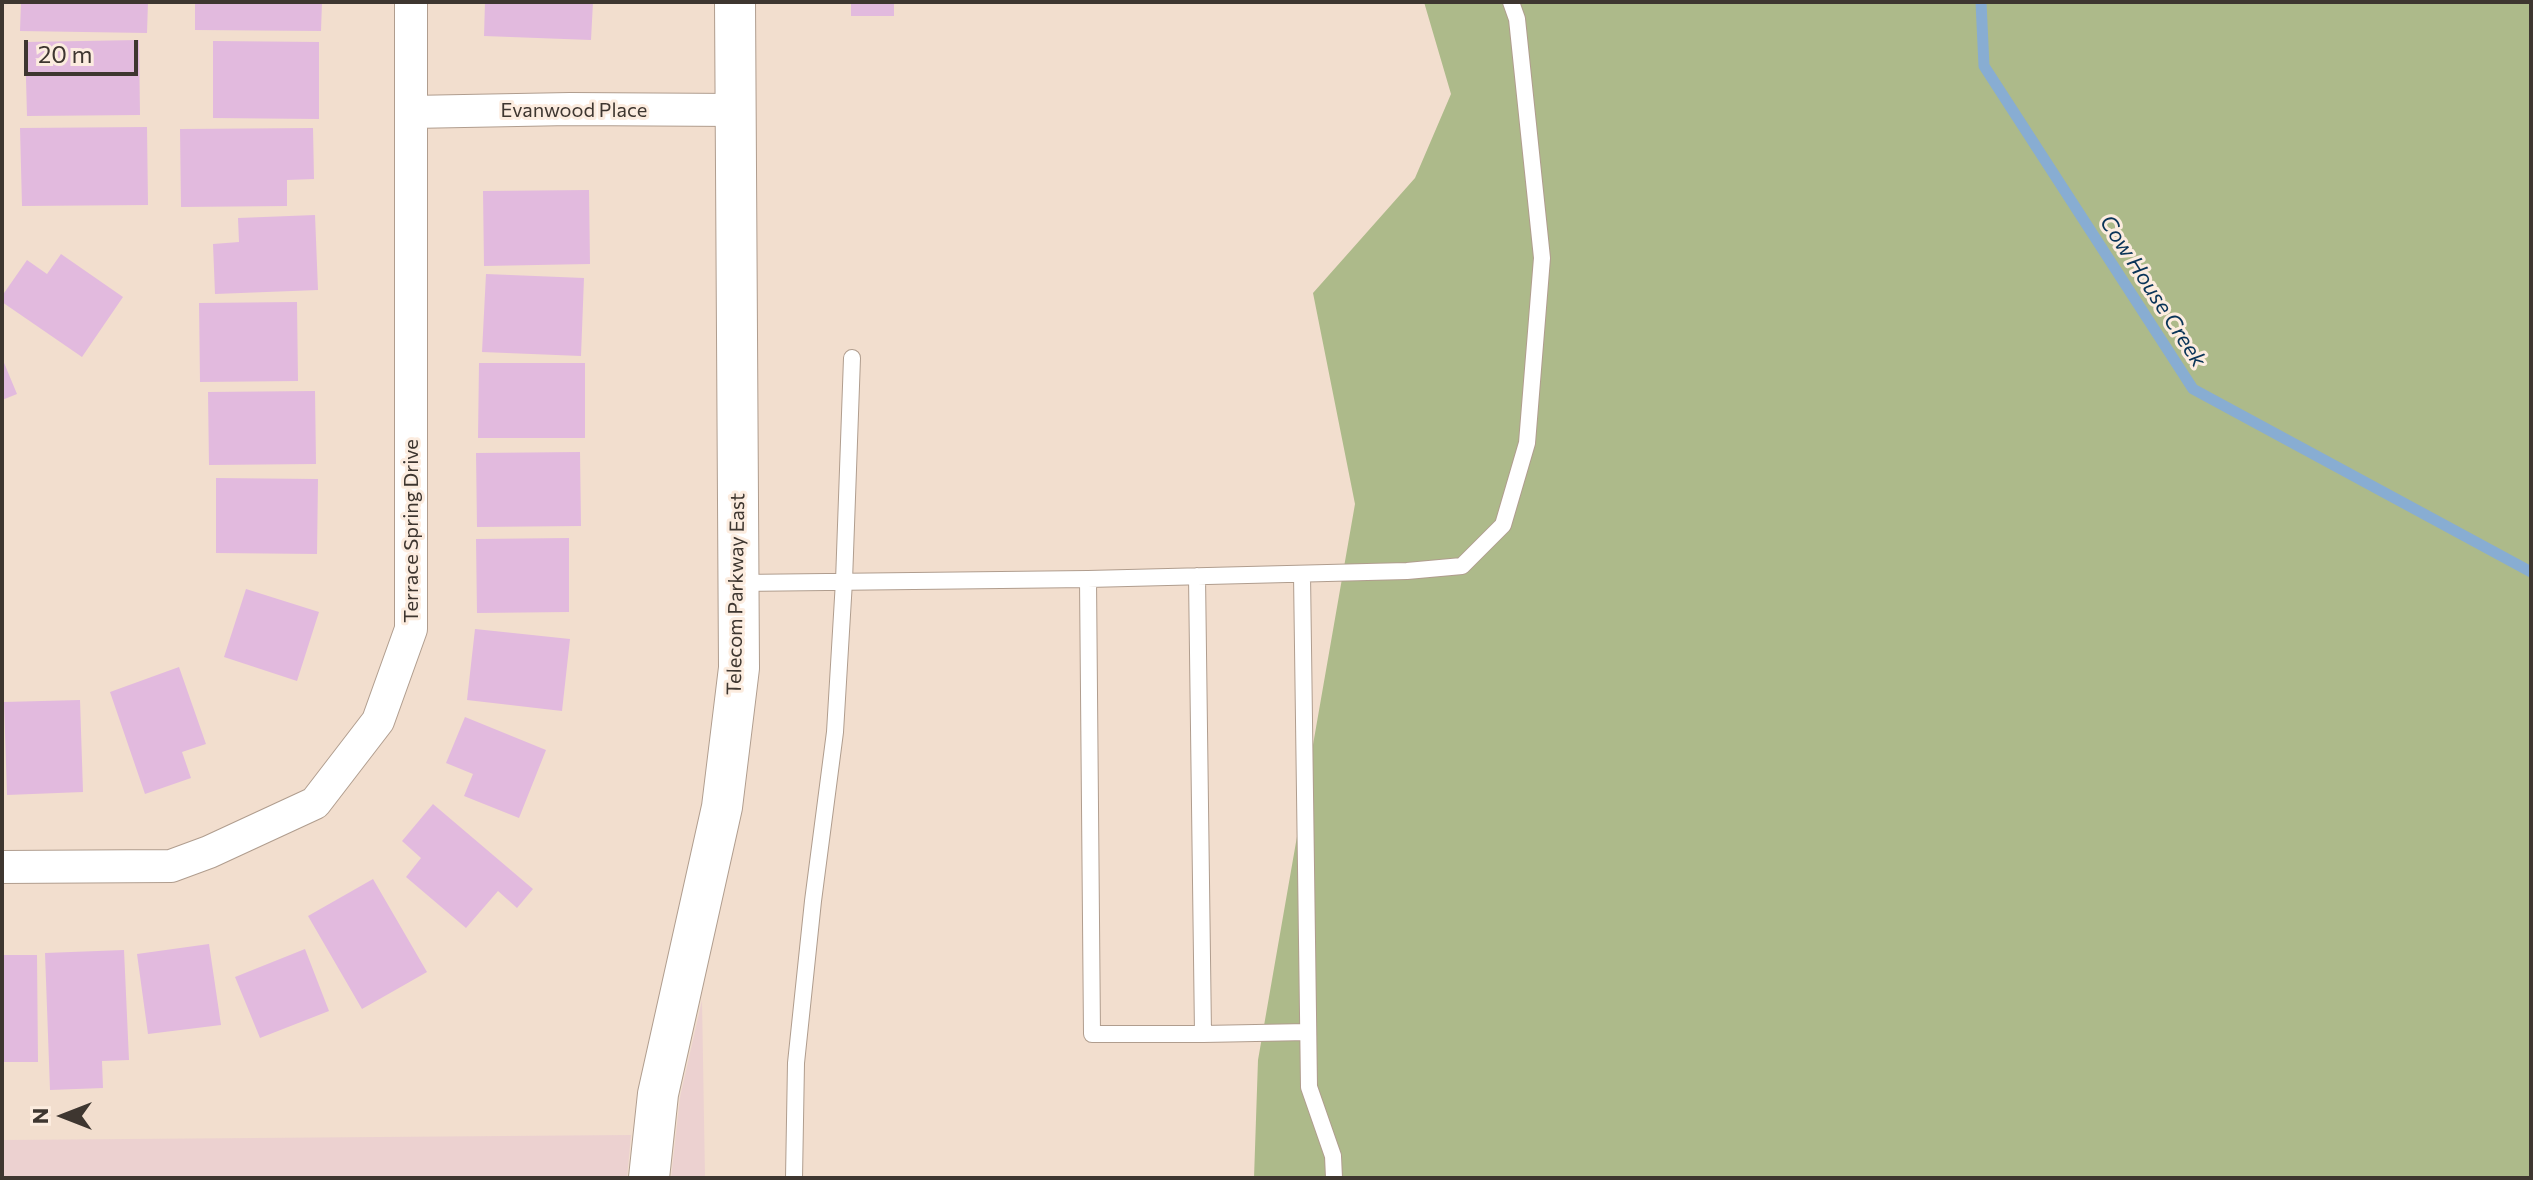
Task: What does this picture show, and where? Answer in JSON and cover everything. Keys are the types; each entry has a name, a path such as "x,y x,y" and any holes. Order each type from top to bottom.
{"street":[{"name":"Terrace Spring Drive","path":"2,867 171,866 209,852 315,803 378,721 411,629 411,2"},
{"name":"Telecom Parkway East","path":"649,1178 658,1094 722,807 739,668 735,2"},
{"name":"Evanwood Place","path":"411,112 737,110"}],"lane":[{"path":"739,583 1302,574 1462,566 1503,525 1527,443 1542,258 1517,19 1511,2"},
{"path":"794,1178 796,1063 835,732 852,358"},
{"path":"1302,574 1309,1087 1333,1156 1334,1178"},
{"path":"1197,576 1203,1034"},
{"path":"1088,579 1092,1034 1308,1032"}],"shaded area":[{"path":"702,1000 705,1178 671,1178 680,1097"},
{"path":"631,1135 627,1178 2,1178 2,1140"}],"green space":[{"path":"1424,2 2531,2 2531,1178 1254,1178 1258,1060 1355,504 1313,293 1415,178 1451,94"}],"building":[{"path":"21,2 148,2 147,33 20,31"},
{"path":"195,2 322,2 321,31 195,30"},
{"path":"485,2 593,2 591,40 484,36"},
{"path":"851,2 894,2 894,16 851,16"},
{"path":"139,40 140,115 27,116 25,42"},
{"path":"213,41 319,42 319,119 213,118"},
{"path":"147,127 148,205 22,206 20,128"},
{"path":"313,128 314,179 287,180 287,206 181,207 180,129"},
{"path":"589,190 590,264 484,266 483,191"},
{"path":"315,215 318,290 215,294 213,244 239,242 238,218"},
{"path":"61,254 123,297 82,357 2,302 2,296 27,260 47,274"},
{"path":"486,274 584,278 581,356 482,352"},
{"path":"297,302 298,381 200,382 199,303"},
{"path":"2,358 17,394 2,400"},
{"path":"479,363 585,363 585,438 478,438"},
{"path":"315,391 316,464 209,465 208,392"},
{"path":"580,452 581,526 477,527 476,453"},
{"path":"216,478 318,479 317,554 216,553"},
{"path":"569,538 569,612 477,613 476,539"},
{"path":"246,589 319,612 297,681 224,657"},
{"path":"475,629 570,639 562,711 467,700"},
{"path":"179,667 206,744 182,752 191,778 145,794 110,692"},
{"path":"80,700 83,792 7,795 4,702"},
{"path":"465,717 546,750 519,818 464,796 473,774 446,763"},
{"path":"433,804 533,889 517,908 498,891 466,928 406,877 421,858 402,841"},
{"path":"373,879 427,972 362,1009 308,916"},
{"path":"209,944 221,1025 148,1034 137,954"},
{"path":"305,949 329,1011 260,1038 235,977"},
{"path":"124,950 129,1060 102,1061 103,1088 50,1090 45,953"},
{"path":"2,955 37,955 38,1062 2,1062"}],"waterway":[{"name":"Cow House Creek","path":"1981,2 1984,66 2193,389 2531,572"}]}
